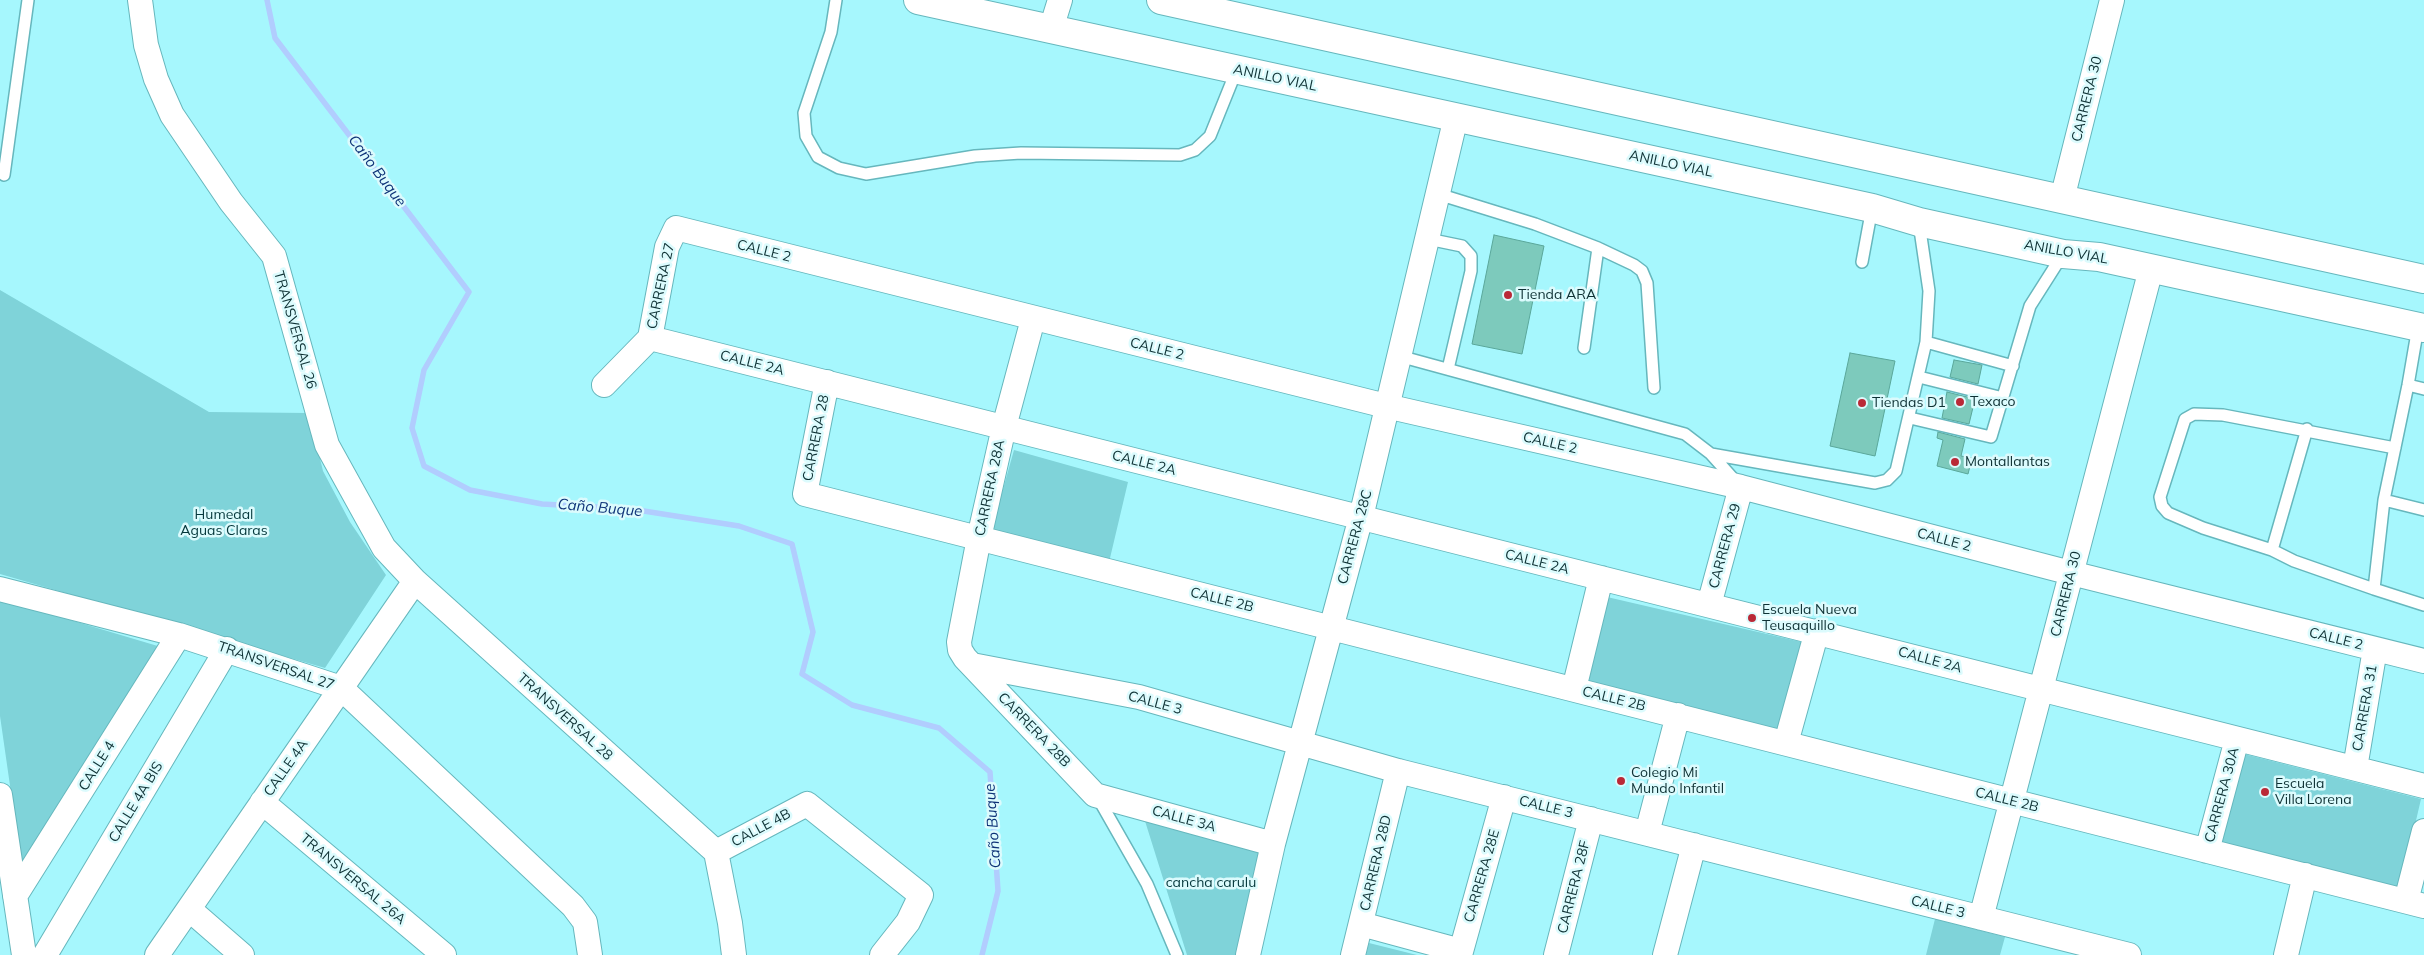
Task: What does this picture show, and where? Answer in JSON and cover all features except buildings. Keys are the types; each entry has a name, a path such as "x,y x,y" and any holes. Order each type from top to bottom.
{"highway":[{"name":"ANILLO VIAL","path":"918,0 1872,208 1919,222 2063,254 2099,257 2421,328"},
{"path":"1161,0 2424,279"}],"street":[{"name":"TRANSVERSAL 26","path":"140,0 146,45 156,79 172,115 230,202 274,256 327,445 384,548 414,581"},
{"path":"1051,29 1060,0"},
{"name":"CARRERA 30","path":"2062,199 2112,0"},
{"name":"CARRERA 28C","path":"1248,955 1273,844 1361,517 1456,117"},
{"name":"CALLE 2","path":"676,228 1386,406 1740,487 2071,574 2424,661"},
{"name":"CARRERA 27","path":"604,385 650,338 667,247 676,228"},
{"name":"CARRERA 30","path":"1981,918 2151,269"},
{"name":"CARRERA 28A","path":"969,661 960,650 959,642 979,538 1004,427 1033,318"},
{"name":"CALLE 2A","path":"650,338 1817,631 2424,786"},
{"name":"CARRERA 28","path":"805,494 827,382"},
{"name":"CARRERA 29","path":"1709,605 1740,487"},
{"name":"CALLE 2B","path":"805,494 2415,904"},
{"path":"1574,689 1602,578"},
{"name":"CALLE 4A","path":"157,955 414,581"},
{"name":"TRANSVERSAL 28","path":"414,581 716,852"},
{"name":"TRANSVERSAL 27","path":"0,589 179,635 341,688 573,906 585,922 590,955"},
{"path":"1786,744 1817,631"},
{"name":"CALLE 4","path":"15,896 179,635"},
{"name":"CARRERA 31","path":"2355,768 2375,649"},
{"name":"CALLE 4A BIS","path":"45,955 227,650"},
{"name":"CALLE 3","path":"969,661 1138,697 1398,771 1591,818 2129,955"},
{"name":"CARRERA 28B","path":"969,661 1095,794"},
{"path":"1647,833 1678,715"},
{"name":"CARRERA 30A","path":"2207,850 2237,739"},
{"name":"CARRERA 28D","path":"1352,955 1398,771"},
{"name":"CALLE 3A","path":"1095,794 1273,844"},
{"path":"0,795 24,955"},
{"name":"CARRERA 28E","path":"1461,953 1504,797"},
{"name":"TRANSVERSAL 26A","path":"262,802 444,955"},
{"name":"CALLE 4B","path":"716,852 807,804 921,895 908,922 882,955"},
{"name":"CARRERA 28F","path":"1556,955 1591,818"},
{"path":"2415,904 2424,830"},
{"path":"1664,955 1694,845"},
{"path":"716,852 730,923 734,955"},
{"path":"2286,955 2305,875"},
{"path":"189,909 242,955"},
{"path":"1361,924 1461,953"}],"lane":[{"path":"4,175 28,0"},
{"path":"836,0 831,32 804,113 806,136 818,157 839,168 866,174 976,156 1012,154 1180,156 1195,150 1210,136 1236,70"},
{"path":"1438,194 1535,224 1598,248 1634,265 1642,272 1648,282 1654,388"},
{"path":"1862,262 1872,208"},
{"path":"1711,454 1875,483 1887,480 1896,471 1910,418 1926,342 1929,291 1919,222"},
{"path":"1428,239 1462,246 1471,256 1471,271 1448,368"},
{"path":"1584,348 1598,248"},
{"path":"1910,418 1991,437 2030,306 2063,254"},
{"path":"2374,589 2384,500 2421,328"},
{"path":"1926,342 2013,366"},
{"path":"1399,356 1685,434 1711,454 1740,487"},
{"path":"1919,377 2003,398"},
{"path":"2408,385 2424,388"},
{"path":"2395,448 2223,415 2194,414 2185,419 2160,497 2162,506 2168,513 2203,528 2272,550 2294,561 2424,605"},
{"path":"2272,550 2306,430"},
{"path":"2384,500 2424,510"},
{"path":"1095,794 1147,884 1177,955"}],"green space":[{"name":"Humedal Aguas Claras","path":"0,290 209,412 309,413 323,471 350,522 386,575 325,668 0,574"},
{"path":"1014,450 1128,482 1106,575 987,546"},
{"path":"1607,597 1810,644 1785,746 1586,695"},
{"path":"0,599 161,647 23,876 0,716"},
{"path":"2244,754 2421,799 2398,898 2216,854"},
{"name":"cancha carulu","path":"1145,821 1263,851 1240,955 1187,955"},
{"path":"1935,919 2005,937 2000,955 1926,955"},
{"path":"1369,943 1417,955 1366,955"}],"waterway":[{"name":"Caño Buque","path":"267,0 275,38 469,292 424,370 412,428 424,466 470,490 542,504 631,509 739,526 792,544 813,632 802,674 852,705 939,728 990,772 998,891 982,955"}],"place":[{"name":"Tienda ARA","path":"1508,295"},
{"name":"Texaco","path":"1960,402"},
{"name":"Tiendas D1","path":"1862,403"},
{"name":"Montallantas","path":"1955,462"},
{"name":"Escuela Nueva Teusaquillo","path":"1752,618"},
{"name":"Colegio Mi Mundo Infantil","path":"1621,781"},
{"name":"Escuela Villa Lorena","path":"2265,792"}]}
